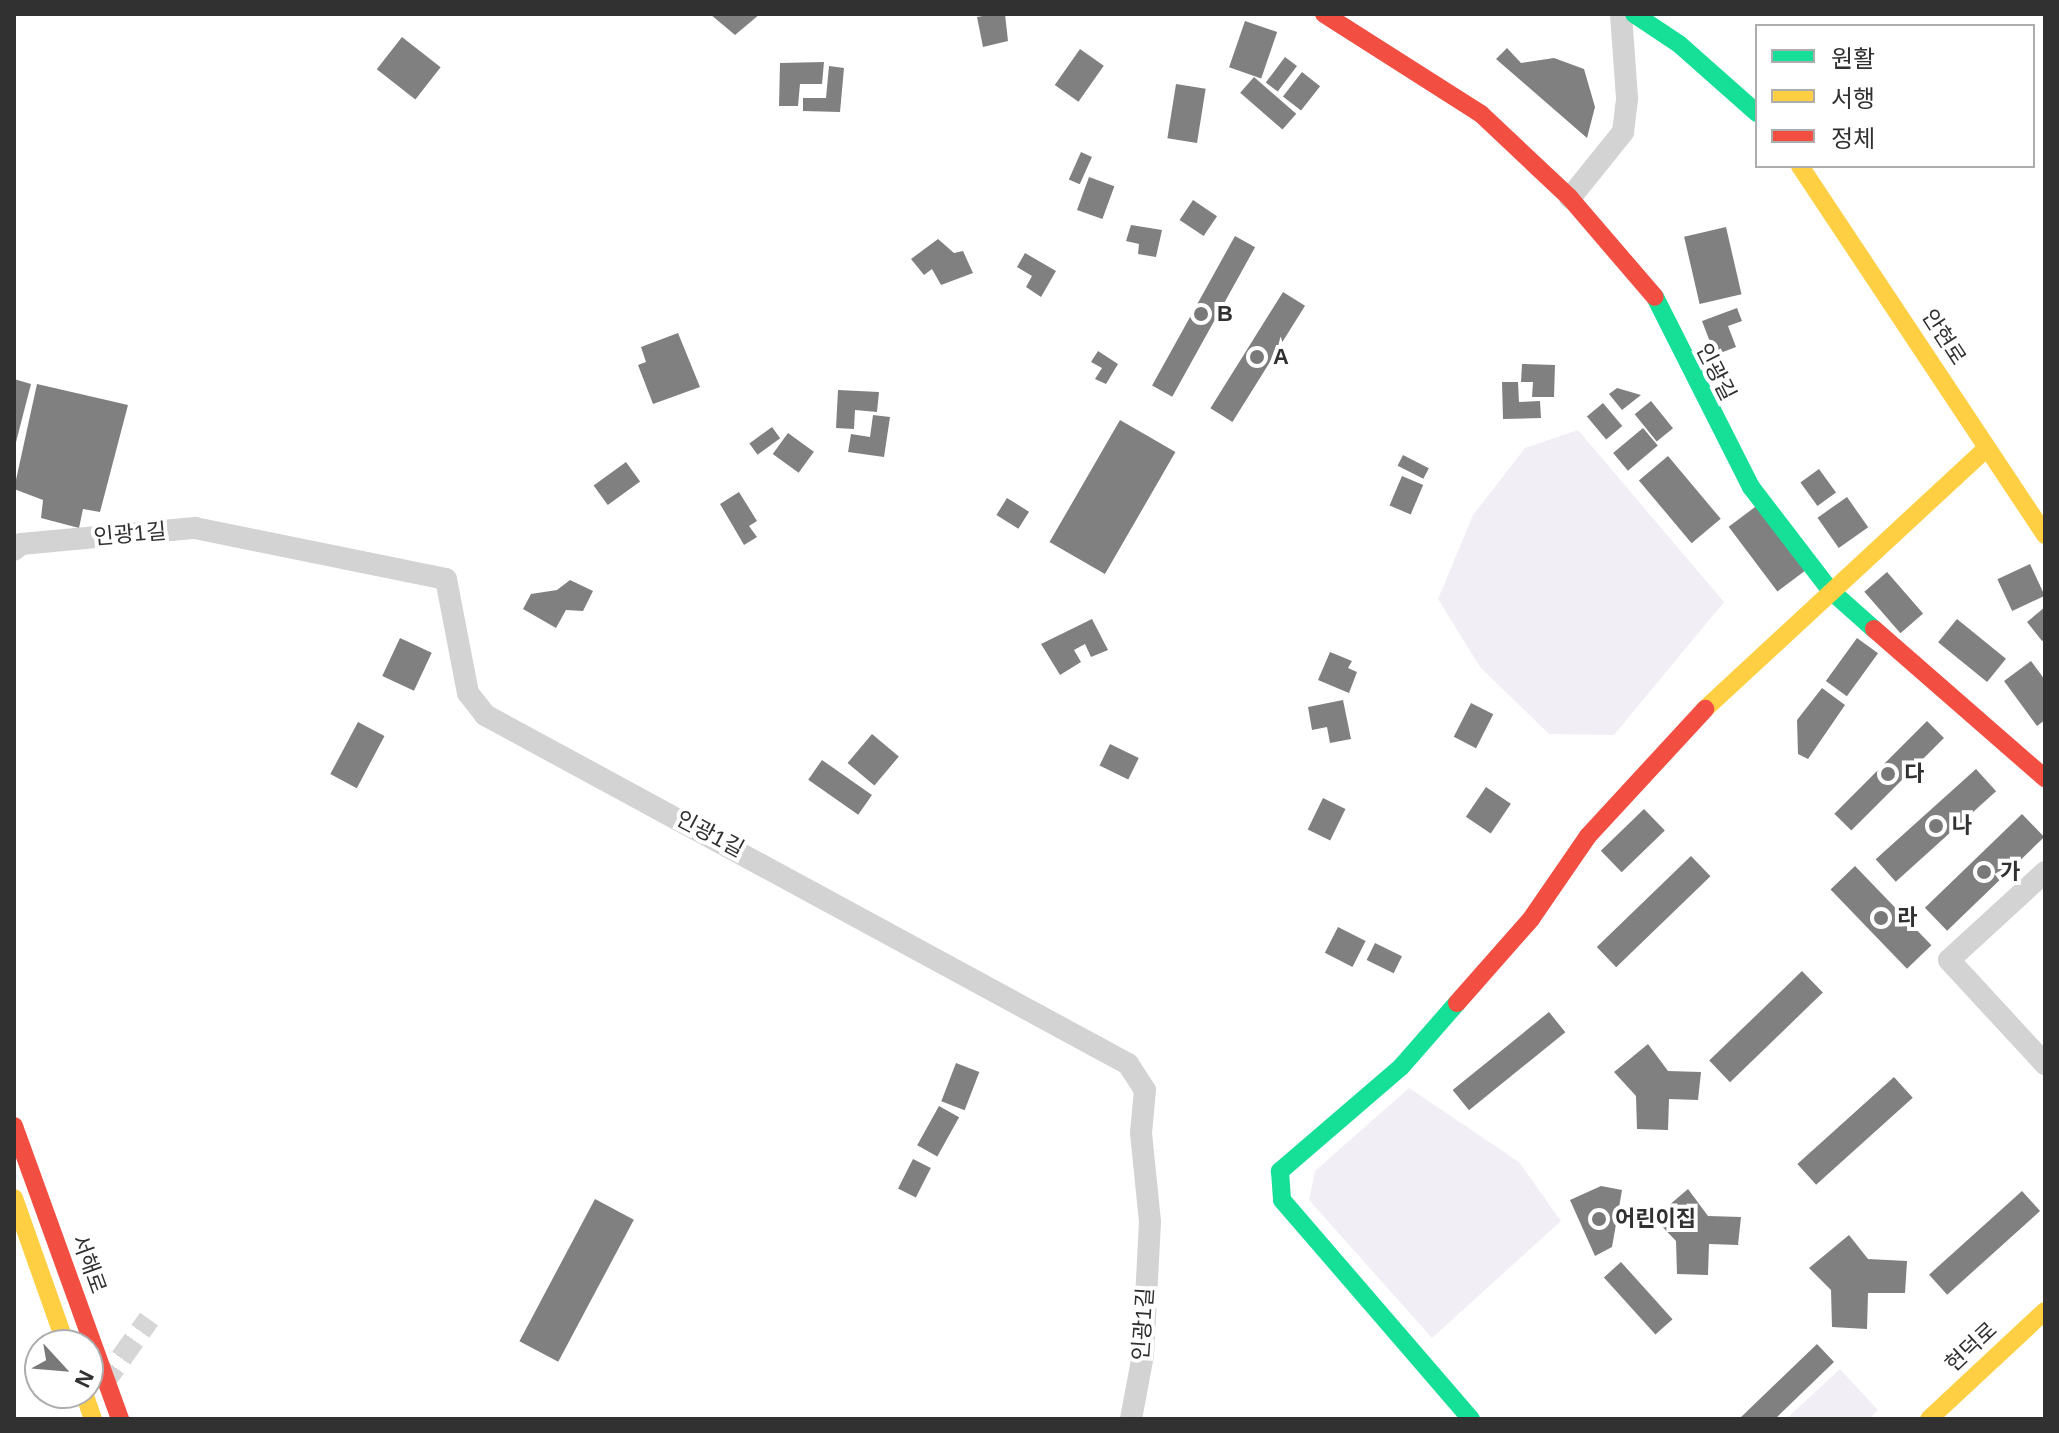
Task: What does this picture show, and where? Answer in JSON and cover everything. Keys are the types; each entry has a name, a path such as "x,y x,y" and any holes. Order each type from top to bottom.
{"street":[{"name":"인광길","path":"1324,14 1481,114 1570,198 1646,279 1751,487 1830,590 2045,778"},
{"path":"1570,198 1623,132 1627,98 1621,14"},
{"path":"1634,14 1679,44 1755,111"},
{"name":"안현로","path":"1801,168 2045,535"},
{"path":"1471,1419 1282,1200 1280,1171 1401,1067 1531,919 1588,836 1709,704 1987,448"},
{"name":"인광1길","path":"14,550 21,544 195,528 446,579 468,693 485,715 1128,1064 1145,1090 1141,1133 1150,1222 1143,1355 1131,1419"},
{"path":"2045,872 1949,960 2045,1064"},
{"name":"서해로","path":"14,1126 120,1419"},
{"path":"14,1198 60,1329"},
{"name":"현덕로","path":"1929,1419 2045,1311"}],"shaded area":[{"path":"1578,430 1724,602 1614,735 1549,734 1480,667 1438,599 1473,515 1525,448"},
{"path":"1409,1088 1519,1162 1561,1221 1432,1338 1309,1200 1315,1171"},
{"path":"1840,1369 1878,1410 1869,1419 1786,1419"}],"building":[{"path":"710,14 760,14 735,35"},
{"path":"1005,14 1008,41 983,47 977,17"},
{"path":"1245,21 1277,32 1261,78 1229,67"},
{"path":"402,37 441,67 415,99 377,69"},
{"path":"1507,48 1521,63 1554,58 1584,69 1595,107 1587,138 1496,59"},
{"path":"1080,49 1104,66 1079,102 1055,85"},
{"path":"1285,57 1297,66 1278,92 1266,83"},
{"path":"824,62 822,84 800,84 798,106 779,106 780,63"},
{"path":"829,66 844,68 840,112 803,111 803,98 826,98"},
{"path":"1302,72 1320,86 1301,111 1283,96"},
{"path":"1254,77 1296,114 1282,130 1240,93"},
{"path":"1176,84 1206,89 1197,143 1167,138"},
{"path":"1081,152 1092,157 1080,184 1069,179"},
{"path":"1089,177 1114,186 1102,219 1077,210"},
{"path":"1193,200 1217,216 1204,236 1180,220"},
{"path":"1131,225 1162,230 1156,257 1138,254 1139,244 1126,241"},
{"path":"1726,227 1742,294 1700,304 1684,237"},
{"name":"B","path":"1235,236 1255,247 1172,397 1152,386"},
{"path":"938,239 954,253 963,251 973,273 941,285 932,269 924,275 911,259"},
{"path":"1025,253 1056,271 1041,297 1026,287 1032,276 1017,267"},
{"name":"A","path":"1283,292 1305,306 1232,422 1210,408"},
{"path":"1737,308 1742,321 1728,326 1736,347 1715,355 1702,321"},
{"path":"678,333 700,387 653,404 638,365 646,362 641,347"},
{"path":"1098,351 1118,364 1106,384 1095,379 1102,368 1091,362"},
{"path":"1522,364 1555,365 1554,397 1532,397 1533,382 1521,382"},
{"path":"14,379 31,384 15,446 14,446"},
{"path":"1502,382 1518,382 1519,402 1540,401 1541,418 1503,419"},
{"path":"37,384 128,405 100,512 83,509 79,528 41,518 43,500 14,489"},
{"path":"1617,388 1641,395 1622,410 1609,394"},
{"path":"838,390 879,392 877,412 855,410 854,429 836,428"},
{"path":"1651,401 1673,428 1657,441 1635,414"},
{"path":"1603,403 1622,426 1606,439 1587,416"},
{"path":"873,415 890,417 884,457 848,452 851,434 870,437"},
{"path":"1120,420 1175,452 1105,574 1050,542"},
{"path":"772,427 780,438 758,455 749,443"},
{"path":"1643,428 1658,446 1628,471 1613,453"},
{"path":"788,433 814,452 799,473 773,454"},
{"path":"1403,455 1429,468 1423,479 1398,466"},
{"path":"1668,456 1721,519 1692,543 1639,480"},
{"path":"626,462 640,481 608,505 594,486"},
{"path":"1819,469 1836,492 1817,506 1800,483"},
{"path":"1402,476 1423,485 1411,514 1389,505"},
{"path":"739,492 757,521 749,526 757,537 744,545 720,504"},
{"path":"1847,497 1868,527 1839,548 1818,518"},
{"path":"1007,498 1029,512 1018,529 996,515"},
{"path":"1759,504 1808,569 1777,592 1729,527"},
{"path":"2030,564 2045,596 2012,611 1997,579"},
{"path":"1887,572 1923,614 1900,633 1864,592"},
{"path":"570,580 593,591 583,611 566,610 556,628 523,609 531,594 557,590"},
{"path":"2045,607 2045,639 2042,641 2027,622"},
{"path":"1092,619 1108,650 1091,657 1085,644 1074,650 1081,662 1060,675 1041,644"},
{"path":"1957,619 2006,659 1987,682 1938,642"},
{"path":"400,638 432,653 414,691 382,676"},
{"path":"1857,638 1878,653 1847,696 1826,681"},
{"path":"1330,652 1352,661 1348,668 1357,672 1349,693 1318,680"},
{"path":"2031,661 2045,680 2045,720 2037,726 2004,681"},
{"path":"1822,688 1845,705 1808,759 1798,754 1797,720"},
{"path":"1343,700 1351,739 1330,743 1327,727 1312,730 1308,707"},
{"path":"1471,703 1493,714 1476,748 1454,737"},
{"name":"다","path":"1927,721 1944,738 1851,831 1834,814"},
{"path":"358,722 384,736 357,788 330,774"},
{"path":"872,734 899,756 874,786 848,763"},
{"path":"1110,744 1139,758 1128,780 1099,766"},
{"path":"822,760 872,795 858,815 808,780"},
{"name":"나","path":"1976,769 1996,791 1896,882 1876,859"},
{"path":"1486,787 1511,804 1491,834 1466,817"},
{"path":"1323,798 1345,809 1330,840 1308,829"},
{"path":"1644,809 1665,831 1622,872 1601,851"},
{"name":"가","path":"2022,814 2044,837 1947,931 1925,908"},
{"path":"1691,856 1710,876 1616,967 1597,947"},
{"name":"라","path":"1855,866 1931,945 1907,969 1831,890"},
{"path":"1338,927 1366,941 1352,967 1325,953"},
{"path":"1375,943 1402,956 1394,973 1367,960"},
{"path":"1802,971 1823,993 1730,1082 1709,1061"},
{"path":"1549,1012 1565,1032 1469,1110 1453,1090"},
{"path":"1648,1044 1668,1071 1701,1072 1698,1100 1669,1099 1668,1130 1637,1129 1636,1096 1614,1072"},
{"path":"956,1063 979,1072 965,1110 941,1101"},
{"path":"1894,1077 1913,1098 1816,1185 1797,1164"},
{"path":"939,1106 959,1117 937,1157 917,1145"},
{"path":"913,1159 931,1168 916,1197 898,1188"},
{"path":"1601,1186 1622,1190 1612,1247 1595,1256 1570,1200"},
{"path":"1688,1189 1708,1216 1741,1217 1738,1245 1709,1244 1708,1275 1677,1274 1676,1241 1654,1218"},
{"path":"2022,1191 2040,1211 1947,1295 1929,1275"},
{"path":"595,1199 634,1220 558,1362 519,1341"},
{"path":"1849,1235 1868,1259 1907,1261 1905,1293 1868,1293 1867,1329 1832,1327 1831,1290 1809,1268"},
{"path":"1621,1262 1673,1319 1655,1335 1604,1277"},
{"path":"1817,1344 1834,1362 1775,1419 1739,1419"}],"tunnel":[{"path":"104,1382 149,1319"}],"traffic: fast":[{"path":"1634,14 1679,44 1755,111"},
{"path":"1655,297 1751,487 1830,590 1874,629"},
{"path":"1457,1003 1401,1067 1280,1171 1282,1200 1471,1419"}],"traffic: slow":[{"path":"1801,168 2045,535"},
{"path":"1705,709 1987,448"},
{"path":"14,1198 60,1329"},
{"path":"1929,1419 2045,1311"},
{"path":"90,1409 93,1419"}],"traffic: jam":[{"path":"1324,14 1481,114 1570,198 1655,297"},
{"path":"1874,629 2045,778"},
{"path":"1457,1003 1531,919 1588,836 1705,709"},
{"path":"14,1126 120,1419"}],"place":[{"name":"B","path":"1201,314"},
{"name":"A","path":"1257,357"},
{"name":"다","path":"1888,774"},
{"name":"나","path":"1936,826"},
{"name":"가","path":"1984,872"},
{"name":"라","path":"1881,918"},
{"name":"어린이집","path":"1599,1219"}]}
